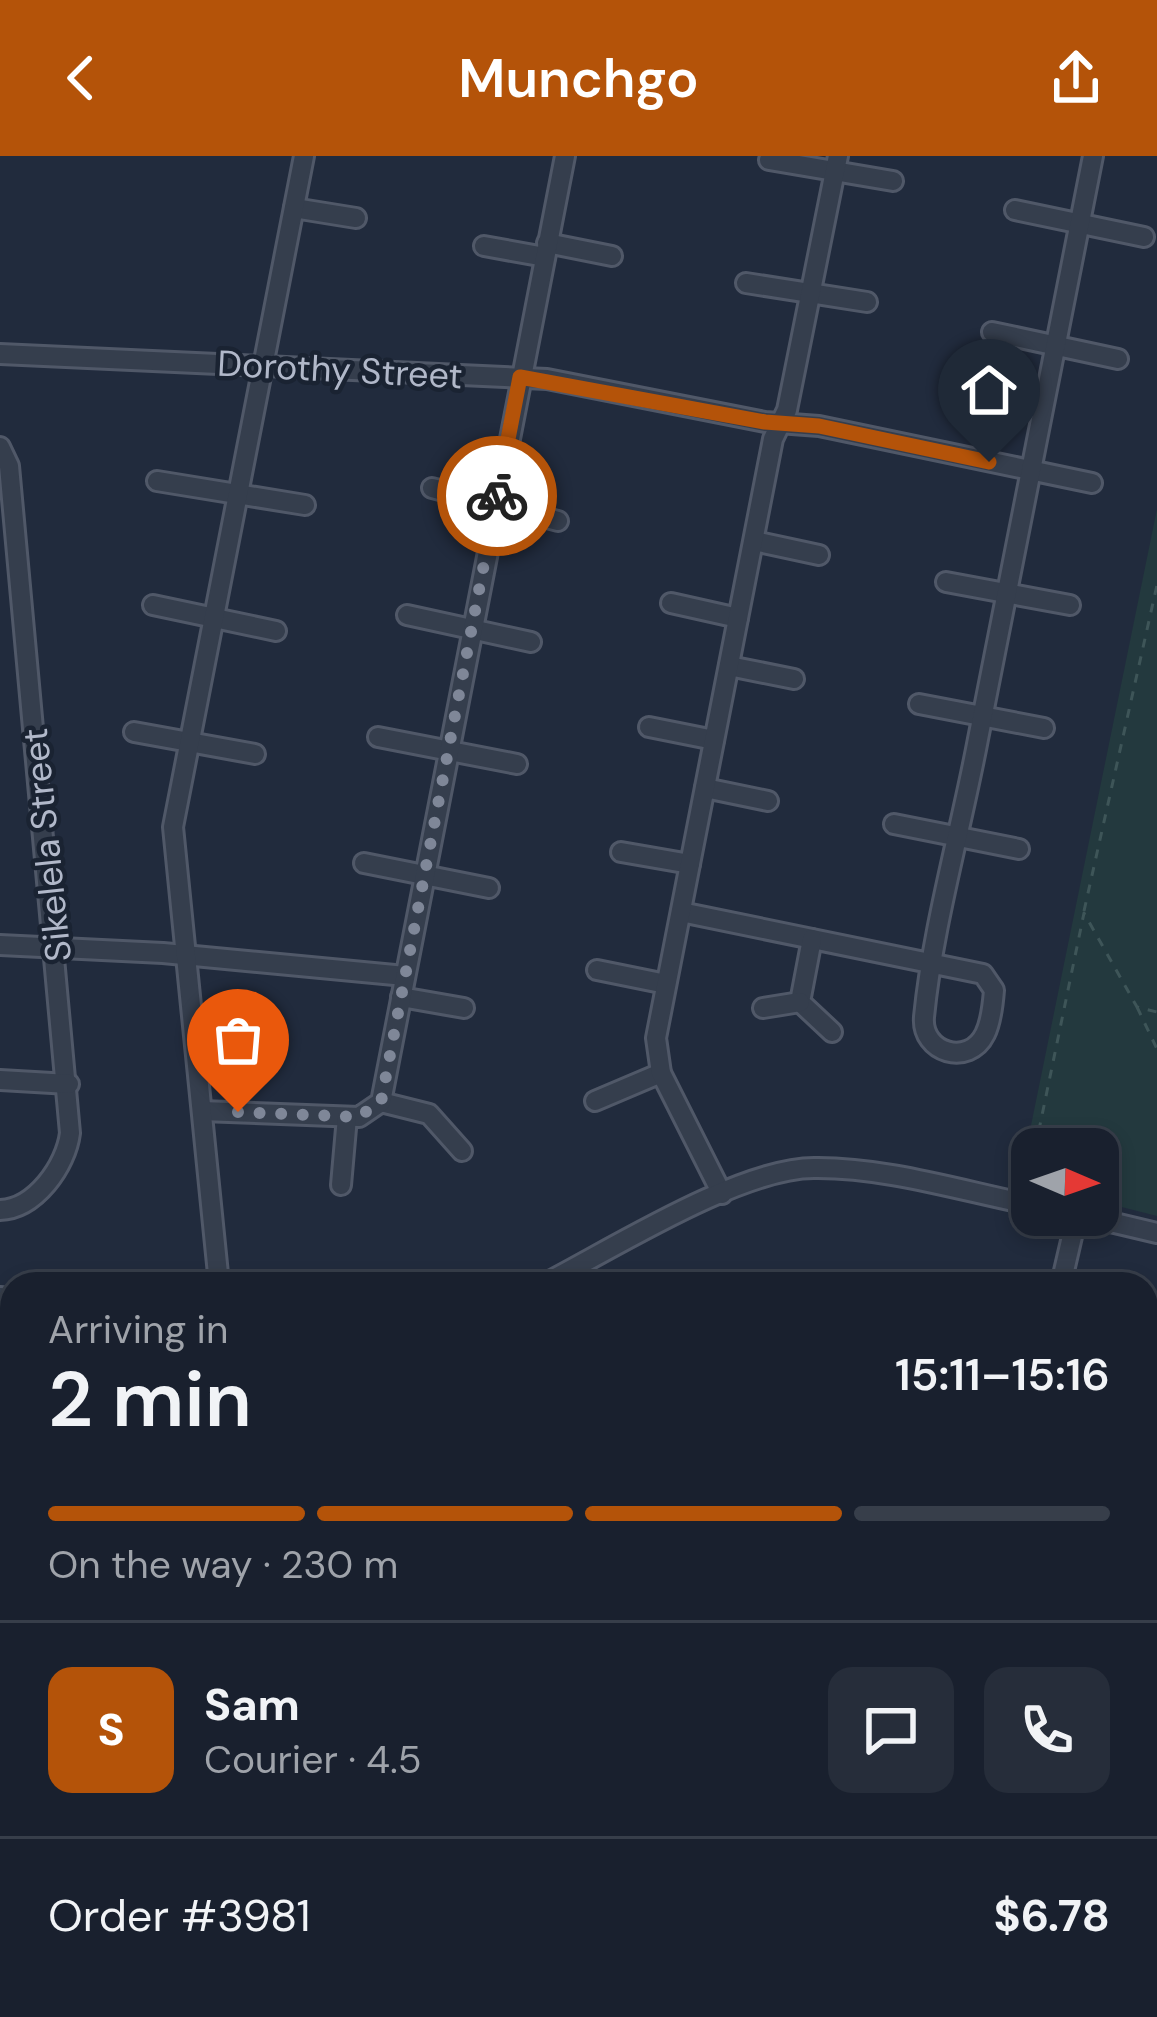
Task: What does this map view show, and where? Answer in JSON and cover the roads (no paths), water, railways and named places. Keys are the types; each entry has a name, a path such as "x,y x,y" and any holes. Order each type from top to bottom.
{"street":[{"path":"218,1272 173,837 304,156"},
{"path":"202,1111 347,1117 365,1116 381,1102 565,156"},
{"path":"681,912 934,963 982,974 993,985 986,1033 963,1052 937,1049 925,1032 934,963 1093,156"},
{"path":"769,160 836,164 893,182"},
{"path":"722,1193 661,1073 656,1037 754,541 836,164"},
{"path":"294,208 356,218"},
{"path":"1015,210 1144,237"},
{"path":"484,246 612,256"},
{"path":"746,283 867,302"},
{"path":"992,332 1118,358"},
{"name":"Dorothy Street","path":"0,354 520,377 1092,483"},
{"name":"Sikelela Street","path":"0,448 8,460 10,575 69,1084 65,1156 32,1197 13,1209 0,1210"},
{"path":"157,481 305,505"},
{"path":"432,488 558,520"},
{"path":"754,541 819,555"},
{"path":"946,582 1070,605"},
{"path":"671,603 739,618"},
{"path":"153,605 276,631"},
{"path":"407,615 531,642"},
{"path":"729,666 794,680"},
{"path":"919,704 1044,728"},
{"path":"649,727 715,740"},
{"path":"134,732 255,754"},
{"path":"379,736 517,764"},
{"path":"705,788 768,801"},
{"path":"894,824 1019,849"},
{"path":"621,852 690,864"},
{"path":"364,863 488,888"},
{"path":"800,1002 812,939"},
{"path":"0,946 405,976"},
{"path":"597,970 666,984"},
{"path":"401,998 464,1008"},
{"path":"763,1008 800,1002"},
{"path":"800,1002 832,1032"},
{"path":"595,1101 661,1073"},
{"path":"0,1080 69,1084"},
{"path":"381,1102 429,1114 462,1151"},
{"path":"341,1185 347,1117"},
{"path":"567,1272 722,1193 811,1167 1011,1201"},
{"path":"1119,1224 1157,1233"},
{"path":"1064,1272 1074,1236"}]}
